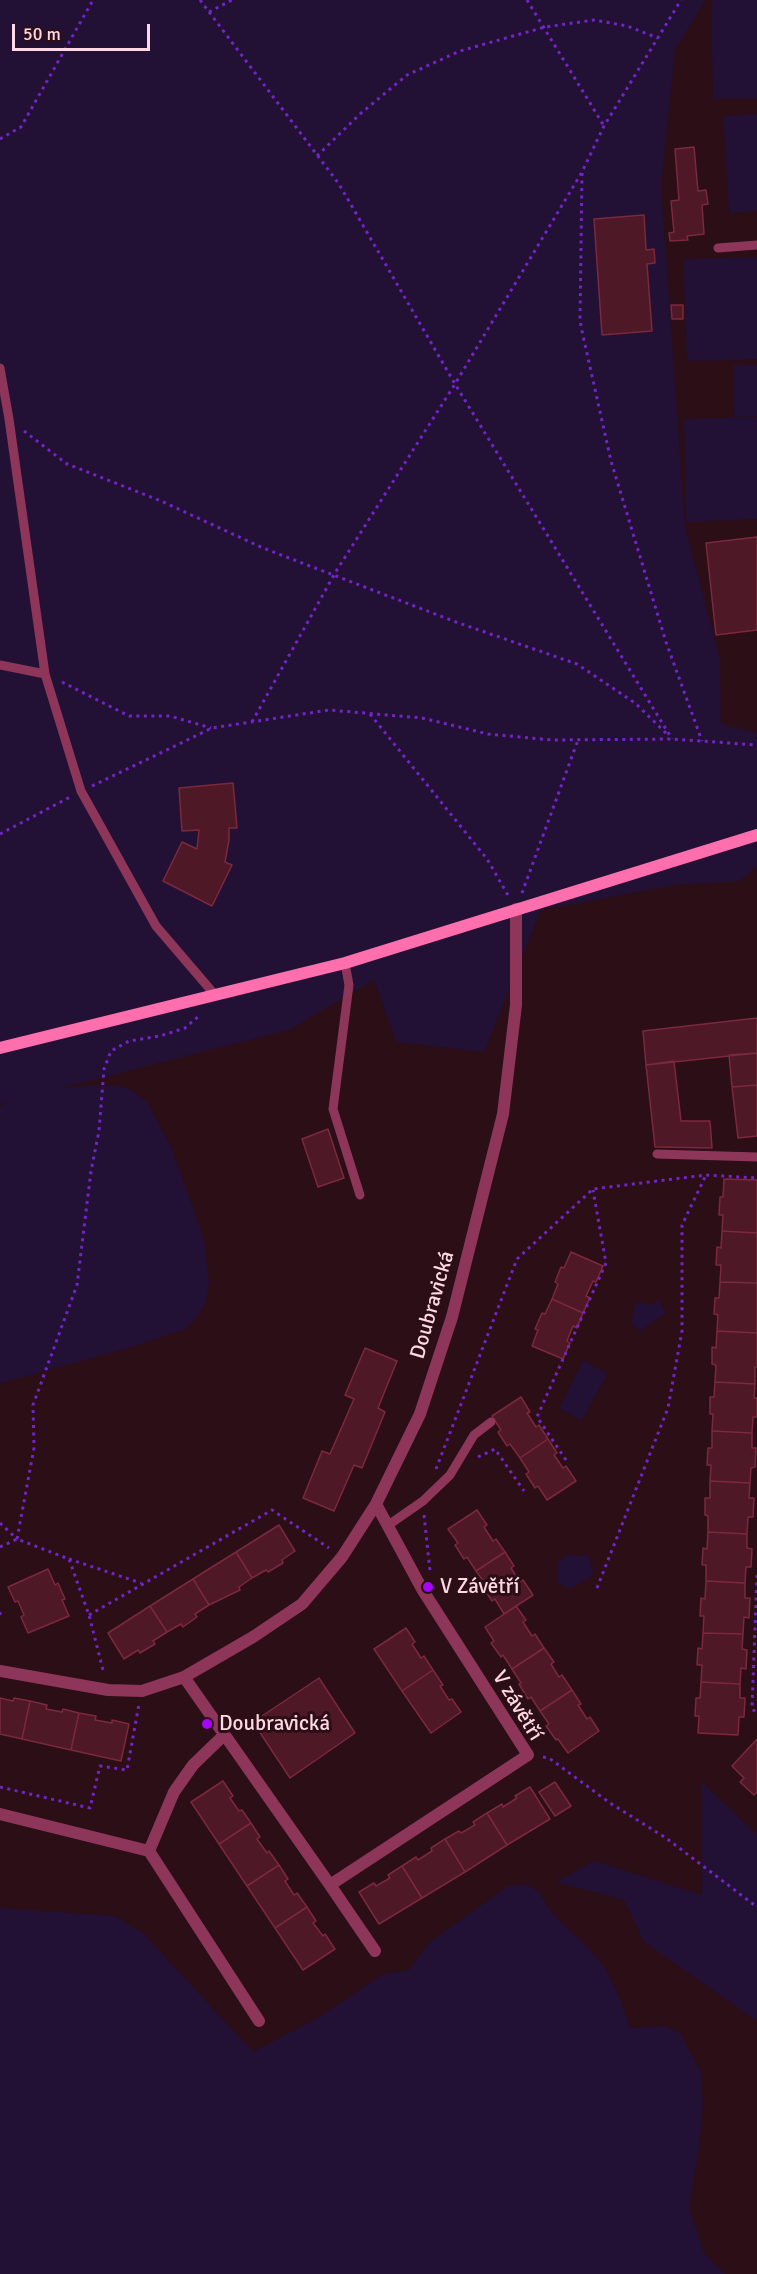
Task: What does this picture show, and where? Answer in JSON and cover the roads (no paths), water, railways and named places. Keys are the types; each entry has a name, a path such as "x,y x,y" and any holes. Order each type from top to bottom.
{"street":[{"path":"0,1048 345,963 757,835"},
{"name":"Doubravická","path":"0,1671 108,1690 142,1691 184,1677 253,1637 302,1604 342,1557 376,1504 420,1414 452,1317 503,1114 516,1005 516,909"},
{"name":"V závětří","path":"330,1885 528,1755 420,1585 376,1504"},
{"path":"184,1677 375,1951"},
{"path":"149,1851 174,1792 193,1765 224,1735"},
{"path":"0,1814 149,1851 259,2021"}],"lane":[{"path":"718,248 757,245"},
{"path":"0,368 45,674 81,791 156,926 215,996"},
{"path":"0,665 45,674"},
{"path":"345,963 349,985 333,1109 360,1195"},
{"path":"657,1154 757,1157"},
{"path":"387,1526 423,1501 450,1475 474,1435 492,1422"}],"place":[{"name":"V Závětří","path":"428,1587"},
{"name":"Doubravická","path":"207,1724"}]}
